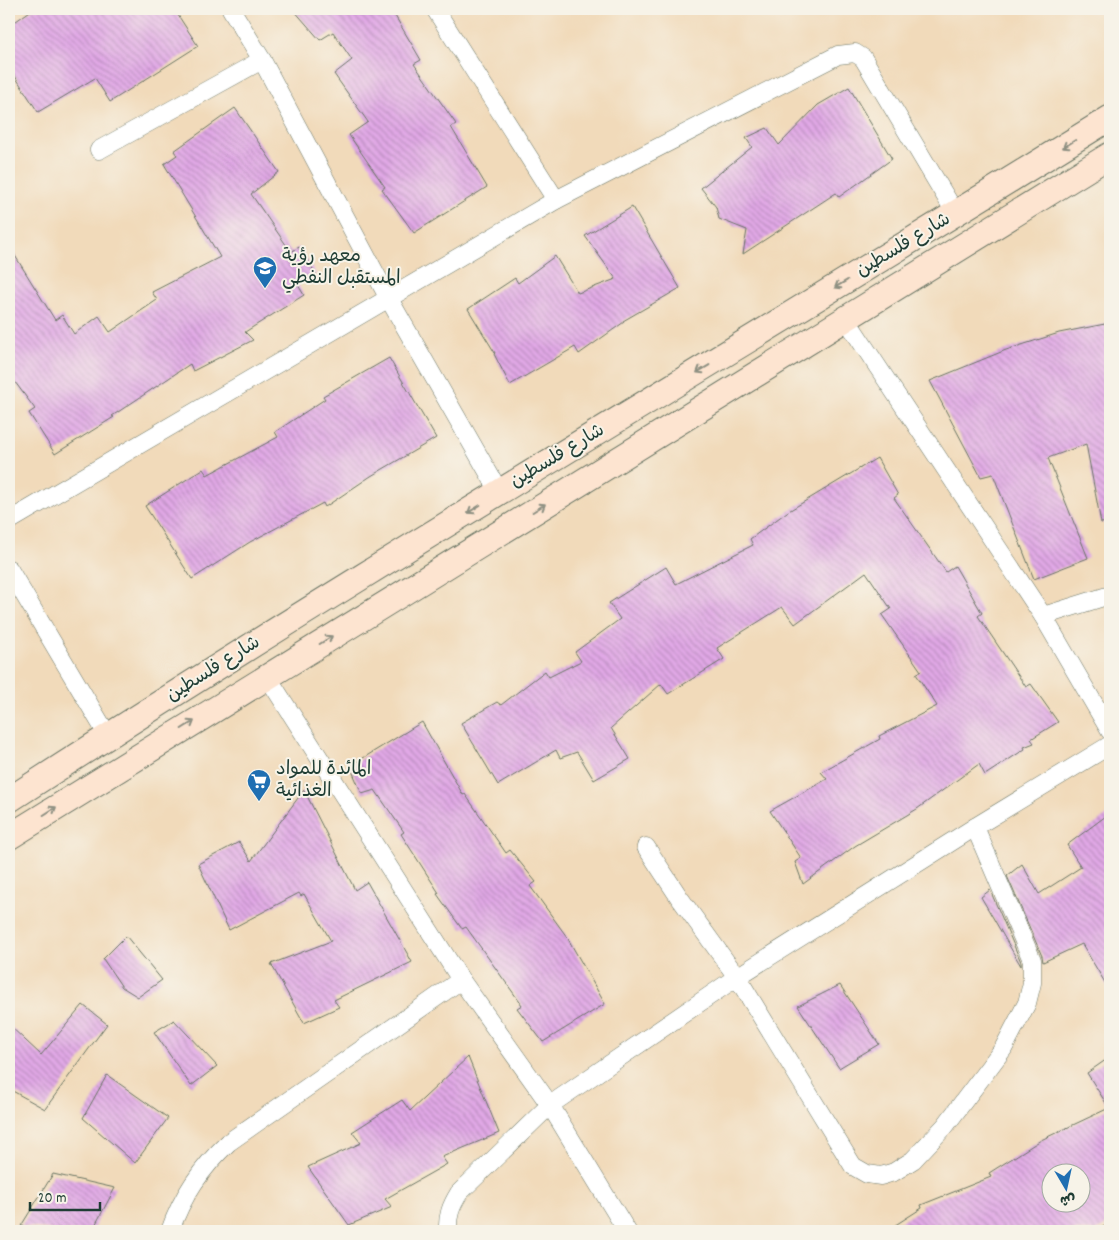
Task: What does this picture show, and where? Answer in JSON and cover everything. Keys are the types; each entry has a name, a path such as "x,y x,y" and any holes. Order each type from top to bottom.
{"street":[{"path":"231,9 262,60 389,298 500,493"},
{"path":"435,9 556,200"},
{"path":"9,521 556,200 838,55 855,53 862,58 956,214"},
{"path":"99,150 262,60"},
{"name":"شارع فلسطين","path":"9,800 108,736 500,493 1110,118"},
{"name":"شارع فلسطين","path":"12,826 268,676 1110,155"},
{"path":"846,319 1043,616 1110,730"},
{"path":"9,569 108,736"},
{"path":"1043,616 1110,595"},
{"path":"268,676 461,980 550,1105 627,1231"},
{"path":"448,1231 447,1220 451,1206 459,1192 550,1105 737,977 975,827 1110,745"},
{"path":"646,848 678,897 737,977 853,1166 867,1174 881,1176 894,1172 913,1160 945,1126 1003,1049 1026,1003 1032,983 1032,960 975,827"},
{"path":"170,1231 177,1209 194,1181 210,1160 229,1142 461,980"}],"building":[{"path":"33,9 174,9 198,46 110,102 95,78 38,112 9,67 9,26"},
{"path":"293,9 391,9 421,60 414,64 456,124 451,127 487,187 414,233 382,189 385,187 349,135 368,122 334,74 352,60 333,32 320,40"},
{"path":"849,87 892,159 839,197 836,193 743,254 747,230 719,219 716,207 701,188 752,147 746,138 767,128 779,145 818,105"},
{"path":"235,108 279,172 251,194 291,252 299,247 316,274 298,285 304,295 245,332 253,340 193,371 190,364 112,416 114,417 55,454 29,413 35,409 9,374 9,246 55,320 62,315 74,334 99,316 110,332 157,300 152,292 220,257 164,164 177,155 174,151"},
{"path":"632,207 680,288 623,321 579,354 575,347 510,385 495,353 468,309 515,278 518,283 555,256 578,293 616,279 585,236"},
{"path":"1110,323 1110,522 1101,523 1086,444 1048,458 1088,558 1034,579 993,474 981,477 930,381 1006,350 1059,333"},
{"path":"389,358 436,438 371,476 325,507 323,503 250,542 192,579 145,506 203,469 207,475 278,437 275,432 325,399 323,396"},
{"path":"877,458 898,495 894,498 946,572 955,566 982,613 978,616 1026,687 1031,684 1058,722 1031,739 1034,743 1024,747 1025,749 985,775 979,764 917,809 855,846 803,884 795,862 801,858 770,811 827,779 821,772 880,739 879,736 937,706 916,674 921,671 882,615 891,609 866,572 795,624 782,607 717,648 724,659 668,694 661,684 611,728 630,759 594,780 577,752 560,758 556,750 498,785 461,723 497,702 501,705 545,671 549,677 581,661 575,652 620,619 609,603 666,567 676,584 753,545 750,539 787,512"},
{"path":"422,722 463,795 465,794 506,853 510,850 536,882 530,886 567,937 605,1004 543,1042 517,1008 522,1005 466,927 462,929 437,894 439,893 401,834 404,832 375,790 362,794 350,766"},
{"path":"304,790 355,890 367,882 412,962 334,1000 339,1007 304,1023 271,964 331,941 304,894 301,896 299,893 229,930 198,864 239,842 251,861"},
{"path":"1110,813 1110,991 1082,944 1043,962 1007,876 1022,864 1039,894 1081,867 1067,845"},
{"path":"990,890 1021,962 1021,966 981,897"},
{"path":"126,936 162,980 138,997 122,987 103,959"},
{"path":"840,985 879,1044 839,1068 798,1006"},
{"path":"83,1005 107,1024 45,1109 9,1089 9,1025 41,1055"},
{"path":"174,1020 217,1066 191,1086 154,1032"},
{"path":"468,1057 499,1133 442,1157 447,1164 385,1199 392,1207 349,1225 308,1167 361,1143 352,1132 402,1100 410,1111"},
{"path":"1110,1057 1110,1223 1096,1231 886,1231 922,1208 921,1205 991,1177 989,1173 1041,1140 1109,1108 1087,1073"},
{"path":"107,1075 168,1118 135,1163 83,1118"},
{"path":"53,1174 115,1188 92,1231 61,1231 21,1226"}],"place":[{"name":"معهد رؤية المستقبل النفطي","path":"265,289"},
{"name":"المائدة للمواد الغذائية","path":"259,802"}]}
